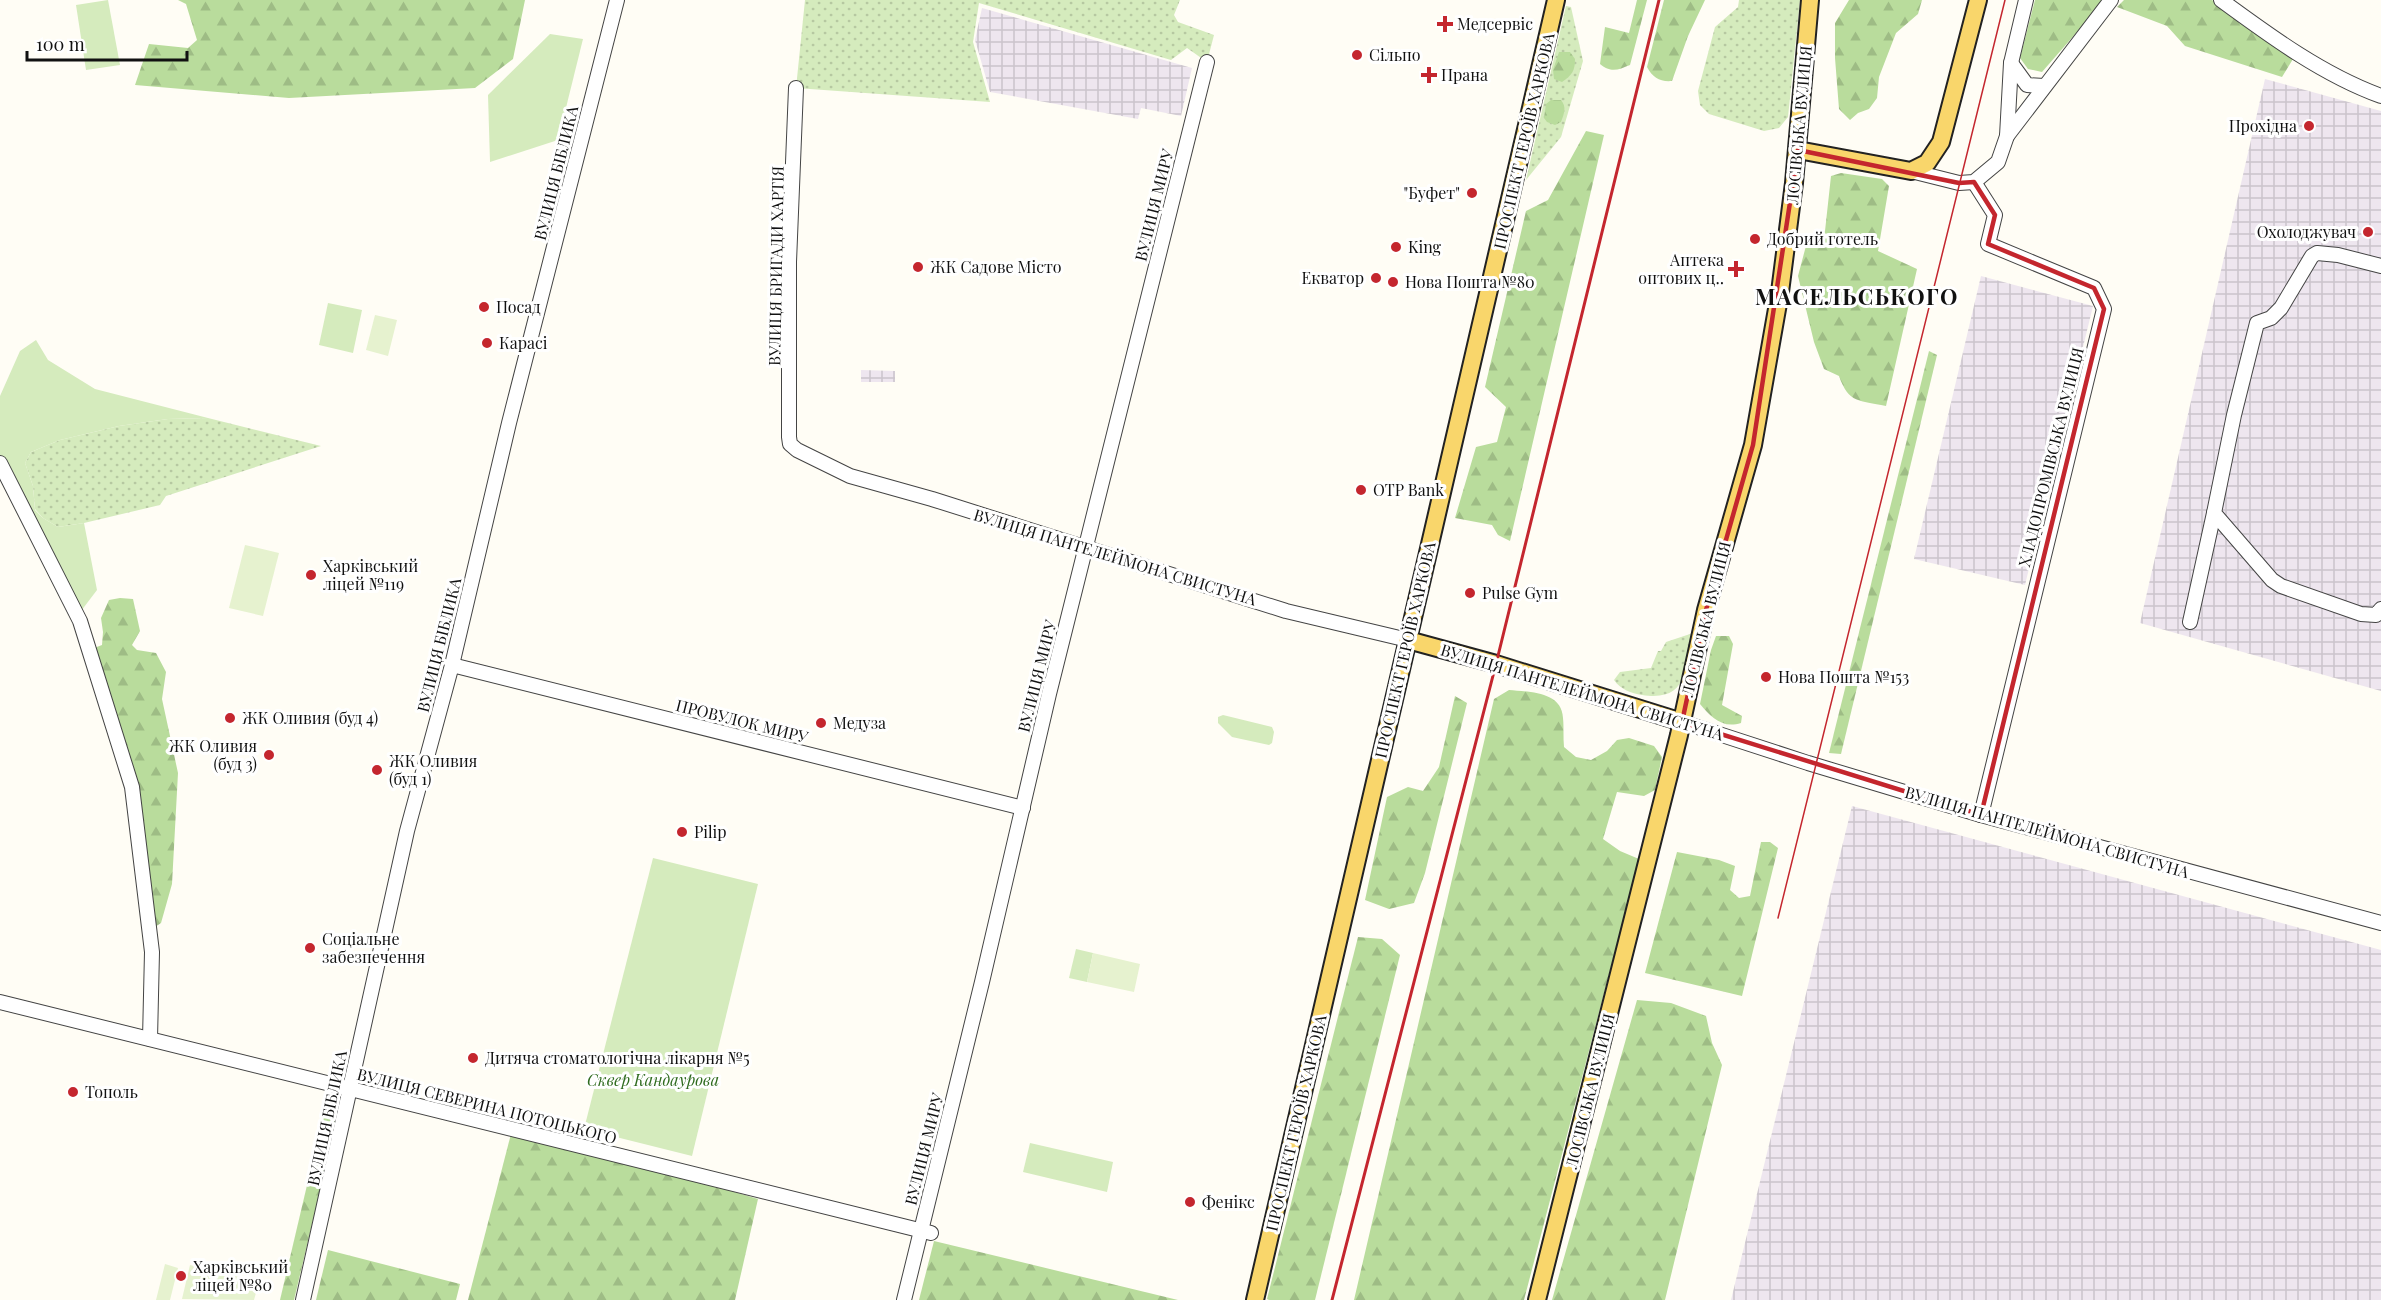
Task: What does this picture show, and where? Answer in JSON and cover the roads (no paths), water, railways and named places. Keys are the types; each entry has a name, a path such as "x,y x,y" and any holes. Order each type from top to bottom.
{"main road":[{"name":"ПРОСПЕКТ ГЕРОЇВ ХАРКОВА","path":"1256,1300 1556,0"},
{"name":"ЛОСІВСЬКА ВУЛИЦЯ","path":"1538,1300 1682,722 1706,610 1753,445 1780,292 1798,150 1810,0"},
{"path":"1798,150 1911,171 1927,163 1941,142 1978,0"},
{"name":"ВУЛИЦЯ ПАНТЕЛЕЙМОНА СВИСТУНА","path":"1408,640 1496,664 1682,722"}],"street":[{"name":"ВУЛИЦЯ БІБЛИКА","path":"303,1300 407,831 452,665 509,423 617,0"},
{"path":"1911,171 1959,183 1974,182 1998,162 2007,136 2010,63 2026,0"},
{"path":"2007,136 2111,0"},
{"path":"2221,0 2290,49 2352,85 2381,96"},
{"name":"ВУЛИЦЯ МИРУ","path":"904,1300 926,1232 1049,694 1207,62"},
{"path":"2010,63 2027,85 2044,86"},
{"name":"ВУЛИЦЯ БРИГАДИ ХАРТІЯ","path":"790,444 789,262 796,88"},
{"name":"ХЛАДОПРОМІВСЬКА ВУЛИЦЯ","path":"1974,182 1995,215 1988,244 2094,288 2104,309 1981,815"},
{"path":"2190,622 2234,415 2257,323 2271,318 2281,308 2312,256 2317,253 2338,255 2381,266"},
{"name":"ВУЛИЦЯ ПАНТЕЛЕЙМОНА СВИСТУНА","path":"790,444 796,450 850,476 932,499 1286,611 1408,640"},
{"path":"0,463 80,621 132,787 152,952 150,1039"},
{"path":"2214,513 2272,580 2281,586 2361,614 2376,615 2381,609"},
{"name":"ПРОВУЛОК МИРУ","path":"452,665 1023,808"},
{"name":"ВУЛИЦЯ ПАНТЕЛЕЙМОНА СВИСТУНА","path":"1682,722 1981,815 2381,923"},
{"name":"ВУЛИЦЯ СЕВЕРИНА ПОТОЦЬКОГО","path":"0,1002 926,1232"}],"tram line":[{"path":"1778,918 2005,0"}],"railway":[{"path":"1332,1300 1496,664 1659,0"}],"place":[{"name":"Медсервіс","path":"1445,24"},
{"name":"Сільпо","path":"1357,55"},
{"name":"Прана","path":"1429,75"},
{"name":"Прохідна","path":"2309,126"},
{"name":"\"Буфет\"","path":"1472,193"},
{"name":"Охолоджувач","path":"2368,232"},
{"name":"Добрий готель","path":"1755,239"},
{"name":"King","path":"1396,247"},
{"name":"ЖК Садове Місто","path":"918,267"},
{"name":"Аптека оптових ц‥","path":"1736,269"},
{"name":"Екватор","path":"1376,278"},
{"name":"Нова Пошта №80","path":"1393,282"},
{"name":"Посад","path":"484,307"},
{"name":"Карасі","path":"487,343"},
{"name":"OTP Bank","path":"1361,490"},
{"name":"Харківський ліцей №119","path":"311,575"},
{"name":"Pulse Gym","path":"1470,593"},
{"name":"Нова Пошта №153","path":"1766,677"},
{"name":"ЖК Оливия (буд 4)","path":"230,718"},
{"name":"Медуза","path":"821,723"},
{"name":"ЖК Оливия (буд 3)","path":"269,755"},
{"name":"ЖК Оливия (буд 1)","path":"377,770"},
{"name":"Pilip","path":"682,832"},
{"name":"Соціальне забезпечення","path":"310,948"},
{"name":"Дитяча стоматологiчна лiкарня №5","path":"473,1058"},
{"name":"Тополь","path":"73,1092"},
{"name":"Фенікс","path":"1190,1202"},
{"name":"Харківський ліцей №80","path":"181,1276"}],"district":[{"name":"МАСЕЛЬСЬКОГО","path":"1857,297"}],"park label":[{"name":"Сквер Кандаурова","path":"653,1080"}]}
